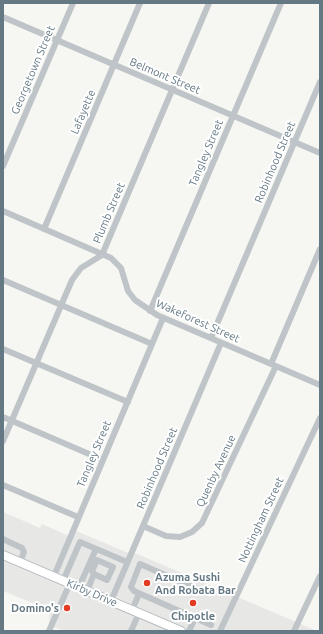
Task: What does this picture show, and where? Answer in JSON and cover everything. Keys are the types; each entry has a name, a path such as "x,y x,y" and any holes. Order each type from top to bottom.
{"main road":[{"name":"Kirby Drive","path":"3,555 181,631"}],"street":[{"name":"Georgetown Street","path":"3,166 73,3"},
{"name":"Lafayette","path":"44,229 140,3"},
{"name":"Plumb Street","path":"3,441 61,305 76,274 102,255 209,3"},
{"name":"Tangley Street","path":"150,311 282,3"},
{"name":"Belmont Street","path":"3,17 320,153"},
{"name":"Robinhood Street","path":"211,338 320,82"},
{"name":"Wakeforest Street","path":"3,211 102,255 117,264 131,295 150,311 163,318 320,385"},
{"name":"Quenby Avenue","path":"143,526 166,536 180,537 192,532 202,522 273,365 320,249"},
{"path":"3,280 152,344"},
{"name":"Tangley Street","path":"54,576 163,318"},
{"name":"Robinhood Street","path":"111,601 221,343"},
{"path":"3,349 128,402"},
{"path":"3,417 103,460"},
{"name":"Nottingham Street","path":"220,631 320,418"},
{"path":"3,485 78,518"},
{"path":"3,539 24,550 24,554 20,562"},
{"path":"49,631 80,542 127,562"},
{"path":"83,589 96,549"},
{"path":"83,589 94,574 92,571 97,560 113,567 107,580 94,574"},
{"path":"206,593 140,564 131,587 139,594 211,625"},
{"path":"294,631 320,576"},
{"path":"131,631 139,594"},
{"path":"189,631 195,618"}],"shaded area":[{"path":"3,512 40,528 42,524 73,538 76,531 133,555 135,553 317,631 64,631 49,625 50,610 3,591"}],"place":[{"name":"Azuma Sushi And Robata Bar","path":"147,583"},
{"name":"Chipotle","path":"193,603"},
{"name":"Domino's","path":"67,608"}]}
